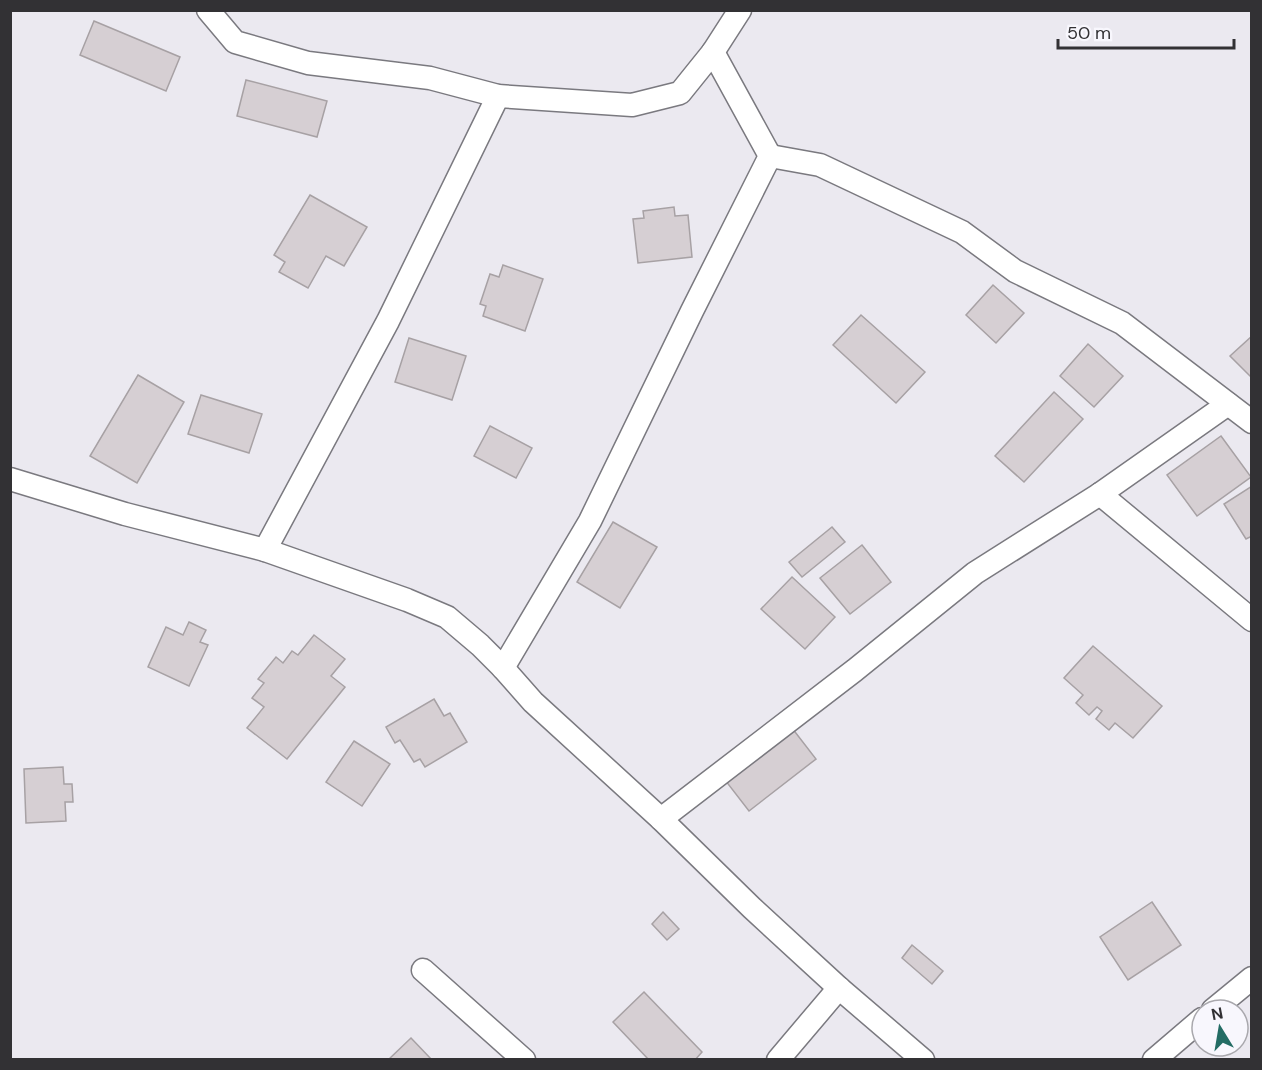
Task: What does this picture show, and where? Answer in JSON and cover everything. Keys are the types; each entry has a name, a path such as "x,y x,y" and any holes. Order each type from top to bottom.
{"street":[{"path":"208,10 235,42 308,63 430,78 498,96 632,105 680,93 713,52 740,10"},
{"path":"713,52 770,156"},
{"path":"265,550 387,321 498,96"},
{"path":"770,156 820,165 962,232 1016,271 1122,323 1251,422"},
{"path":"503,668 590,521 770,156"},
{"path":"661,819 855,670 975,573 1100,494 1228,404"},
{"path":"10,480 125,514 265,550 408,600 447,617 480,645 533,702 661,819 752,908 839,988 922,1059"},
{"path":"1100,494 1251,620"},
{"path":"423,970 524,1059"},
{"path":"1227,998 1251,978"},
{"path":"778,1059 839,988"},
{"path":"1154,1059 1190,1029"}],"building":[{"path":"94,21 180,57 166,91 80,55"},
{"path":"246,80 327,101 317,137 237,116"},
{"path":"310,195 367,227 344,266 326,256 308,288 279,272 285,262 274,255"},
{"path":"674,207 675,216 688,215 692,257 638,263 633,219 644,218 643,211"},
{"path":"503,265 543,279 525,331 483,316 486,306 480,304 490,274 499,277"},
{"path":"993,285 1024,313 996,343 966,315"},
{"path":"861,315 925,372 896,403 833,345"},
{"path":"1252,336 1252,378 1230,356"},
{"path":"409,338 466,356 452,400 395,382"},
{"path":"1088,344 1123,376 1094,407 1060,376"},
{"path":"138,375 184,402 137,483 90,456"},
{"path":"1054,392 1083,419 1024,482 995,456"},
{"path":"201,395 262,414 249,453 188,434"},
{"path":"490,426 532,448 516,478 474,456"},
{"path":"1221,436 1251,477 1197,516 1167,475"},
{"path":"1252,486 1252,536 1246,539 1224,504"},
{"path":"613,522 657,547 620,608 577,582"},
{"path":"832,527 845,542 802,577 789,562"},
{"path":"862,545 891,582 850,614 820,578"},
{"path":"792,577 835,617 805,649 761,609"},
{"path":"189,622 206,630 200,642 208,645 189,686 148,667 166,627 183,635"},
{"path":"314,635 345,659 331,676 345,687 287,759 247,728 264,707 252,698 264,683 258,679 276,657 283,663 292,651 298,655"},
{"path":"1093,646 1162,706 1133,738 1115,723 1109,730 1096,719 1102,711 1097,707 1089,715 1076,703 1083,695 1064,678"},
{"path":"434,699 444,716 450,713 467,742 425,767 420,759 414,762 400,740 395,743 386,727"},
{"path":"792,728 816,759 749,811 725,780"},
{"path":"354,741 390,764 362,806 326,782"},
{"path":"63,767 64,784 72,784 73,802 65,802 66,821 26,823 24,769"},
{"path":"1152,902 1181,945 1128,980 1100,937"},
{"path":"663,912 679,929 667,940 652,924"},
{"path":"912,945 943,971 932,984 902,958"},
{"path":"644,992 702,1052 695,1060 649,1060 613,1022"},
{"path":"411,1038 432,1060 388,1060"}]}
